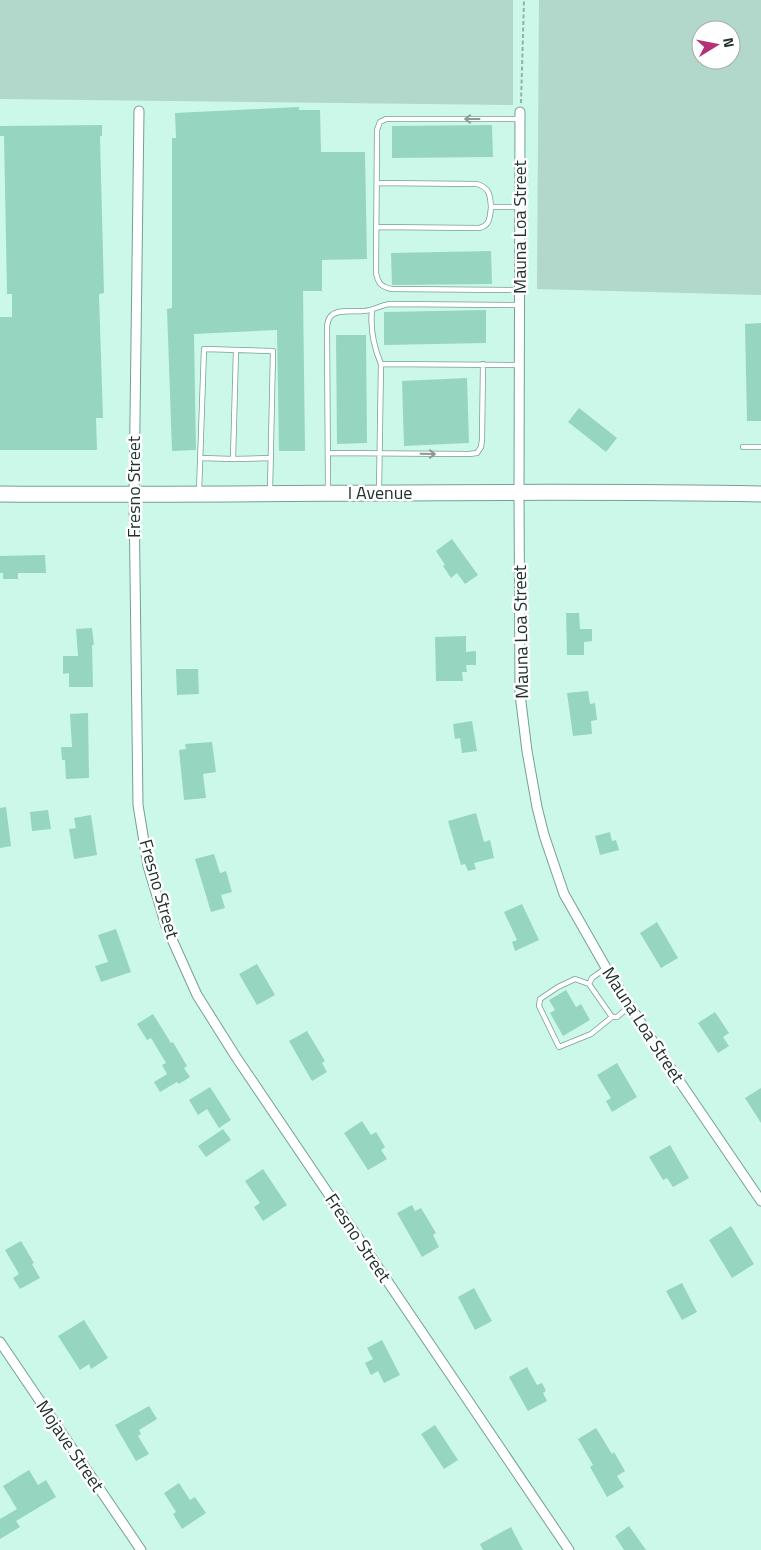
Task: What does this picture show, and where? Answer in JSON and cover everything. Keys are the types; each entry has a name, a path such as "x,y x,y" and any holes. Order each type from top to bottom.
{"main road":[{"name":"I Avenue","path":"0,494 134,495 519,492 761,494"}],"street":[{"name":"Fresno Street","path":"139,111 134,495 138,805 148,866 166,926 197,995 236,1057 569,1550"},
{"name":"Mauna Loa Street","path":"520,116 520,694 527,751 537,807 544,835 564,894 630,1006 761,1202"},
{"name":"Mojave Street","path":"0,1342 141,1550"}],"lane":[{"path":"520,116 386,119 380,122 377,130 376,227 376,273 378,282 383,287 392,289 520,290"},
{"path":"376,227 484,227 490,217 489,191 484,186 478,184 377,183"},
{"path":"490,207 520,207"},
{"path":"328,493 327,326 332,314 372,310 382,304 520,305"},
{"path":"372,310 371,333 374,348 381,364 379,493"},
{"path":"199,493 204,349 272,351 270,493"},
{"path":"233,459 236,350"},
{"path":"381,364 520,365"},
{"path":"328,453 477,453 481,447 482,440 483,364"},
{"path":"743,447 761,447"},
{"path":"201,458 271,458"},
{"path":"589,984 592,978 606,968"},
{"path":"612,1018 589,984 576,979 558,987 540,999 539,1006 559,1047 591,1034 630,1006"}],"path":[{"path":"520,116 524,0"}],"shaded area":[{"path":"0,0 513,0 513,105 0,99"},
{"path":"539,0 761,0 761,295 537,289"}],"building":[{"path":"299,107 299,110 320,110 321,152 365,152 367,259 322,260 322,291 303,291 305,451 279,451 277,330 194,334 196,450 172,451 167,309 172,308 172,138 176,138 175,113"},
{"path":"102,125 102,136 100,136 104,293 99,294 103,418 96,418 97,450 0,450 0,317 12,317 12,294 7,294 4,136 0,136 0,126"},
{"path":"492,125 493,157 392,158 392,126"},
{"path":"491,251 492,284 392,285 391,253"},
{"path":"486,310 486,343 384,345 384,312"},
{"path":"761,323 761,421 747,421 745,324"},
{"path":"336,335 366,335 367,443 337,444"},
{"path":"467,378 469,443 404,446 402,381"},
{"path":"579,408 617,438 606,452 568,422"},
{"path":"452,539 478,575 465,584 457,573 451,578 436,551"},
{"path":"45,555 46,573 18,573 18,579 3,579 3,573 0,573 0,556"},
{"path":"566,613 579,613 580,629 592,629 592,641 584,642 584,655 567,655"},
{"path":"92,628 94,645 92,645 93,687 69,687 69,673 63,674 63,656 78,656 76,629"},
{"path":"466,636 466,652 476,651 476,665 466,665 467,672 462,672 463,681 436,681 435,637"},
{"path":"176,669 198,669 199,694 177,695"},
{"path":"588,691 590,704 595,703 597,720 591,721 592,734 573,736 567,693"},
{"path":"88,713 89,778 66,779 65,760 62,760 61,747 72,747 70,714"},
{"path":"472,721 477,751 462,753 460,738 455,739 453,724"},
{"path":"212,742 216,772 203,774 206,798 184,800 179,750 186,749 185,744"},
{"path":"6,807 11,846 0,848 0,808"},
{"path":"48,810 51,829 32,831 30,812"},
{"path":"476,813 484,842 490,840 494,858 474,863 476,869 468,871 465,864 461,865 448,821"},
{"path":"91,815 97,855 74,859 69,829 76,828 74,818"},
{"path":"610,832 612,841 616,840 619,850 600,855 595,836"},
{"path":"214,854 220,873 226,871 232,892 221,895 225,908 211,912 195,859"},
{"path":"522,904 539,940 515,951 512,942 517,940 504,912"},
{"path":"657,922 678,958 661,968 640,933"},
{"path":"116,929 131,972 101,982 95,966 108,962 98,935"},
{"path":"257,964 275,995 257,1005 239,974"},
{"path":"566,990 576,1007 581,1004 590,1020 563,1036 550,1013 555,1010 549,1000"},
{"path":"715,1012 729,1033 723,1037 729,1046 718,1053 698,1023"},
{"path":"153,1014 171,1043 173,1042 187,1066 184,1068 190,1077 160,1092 154,1082 167,1074 162,1065 166,1063 151,1038 147,1040 137,1024"},
{"path":"307,1031 325,1061 322,1063 327,1072 312,1081 289,1041"},
{"path":"617,1063 637,1097 612,1112 606,1101 611,1098 597,1075"},
{"path":"210,1087 231,1120 219,1128 207,1109 198,1115 189,1100"},
{"path":"761,1088 761,1123 745,1098"},
{"path":"362,1121 371,1135 376,1132 385,1147 381,1150 387,1159 368,1170 344,1133"},
{"path":"223,1129 231,1140 206,1157 198,1146"},
{"path":"670,1145 689,1178 673,1187 667,1178 663,1180 649,1157"},
{"path":"263,1169 287,1205 263,1221 254,1207 260,1203 245,1181"},
{"path":"412,1205 415,1211 421,1208 436,1233 433,1235 439,1247 422,1257 397,1213"},
{"path":"731,1226 754,1264 732,1278 709,1240"},
{"path":"21,1241 34,1263 32,1264 40,1278 20,1289 13,1278 19,1274 5,1250"},
{"path":"682,1283 697,1312 682,1320 666,1291"},
{"path":"474,1288 492,1321 475,1330 458,1297"},
{"path":"84,1320 108,1358 91,1369 89,1364 80,1370 58,1336"},
{"path":"382,1340 400,1375 384,1383 378,1371 371,1375 365,1363 373,1359 367,1348"},
{"path":"527,1367 537,1385 542,1383 546,1391 543,1393 547,1401 528,1411 509,1377"},
{"path":"149,1406 157,1419 139,1430 141,1434 138,1436 149,1454 136,1461 115,1425"},
{"path":"435,1425 458,1460 444,1469 421,1434"},
{"path":"596,1428 612,1454 614,1452 625,1471 617,1476 624,1487 607,1497 590,1467 593,1465 578,1439"},
{"path":"29,1470 38,1485 46,1480 56,1497 16,1521 20,1527 0,1539 0,1519 17,1509 3,1486"},
{"path":"179,1483 190,1500 195,1497 206,1513 182,1529 173,1514 176,1512 164,1493"},
{"path":"629,1526 646,1550 624,1550 615,1536"},
{"path":"511,1527 523,1550 483,1550 480,1544"}]}
